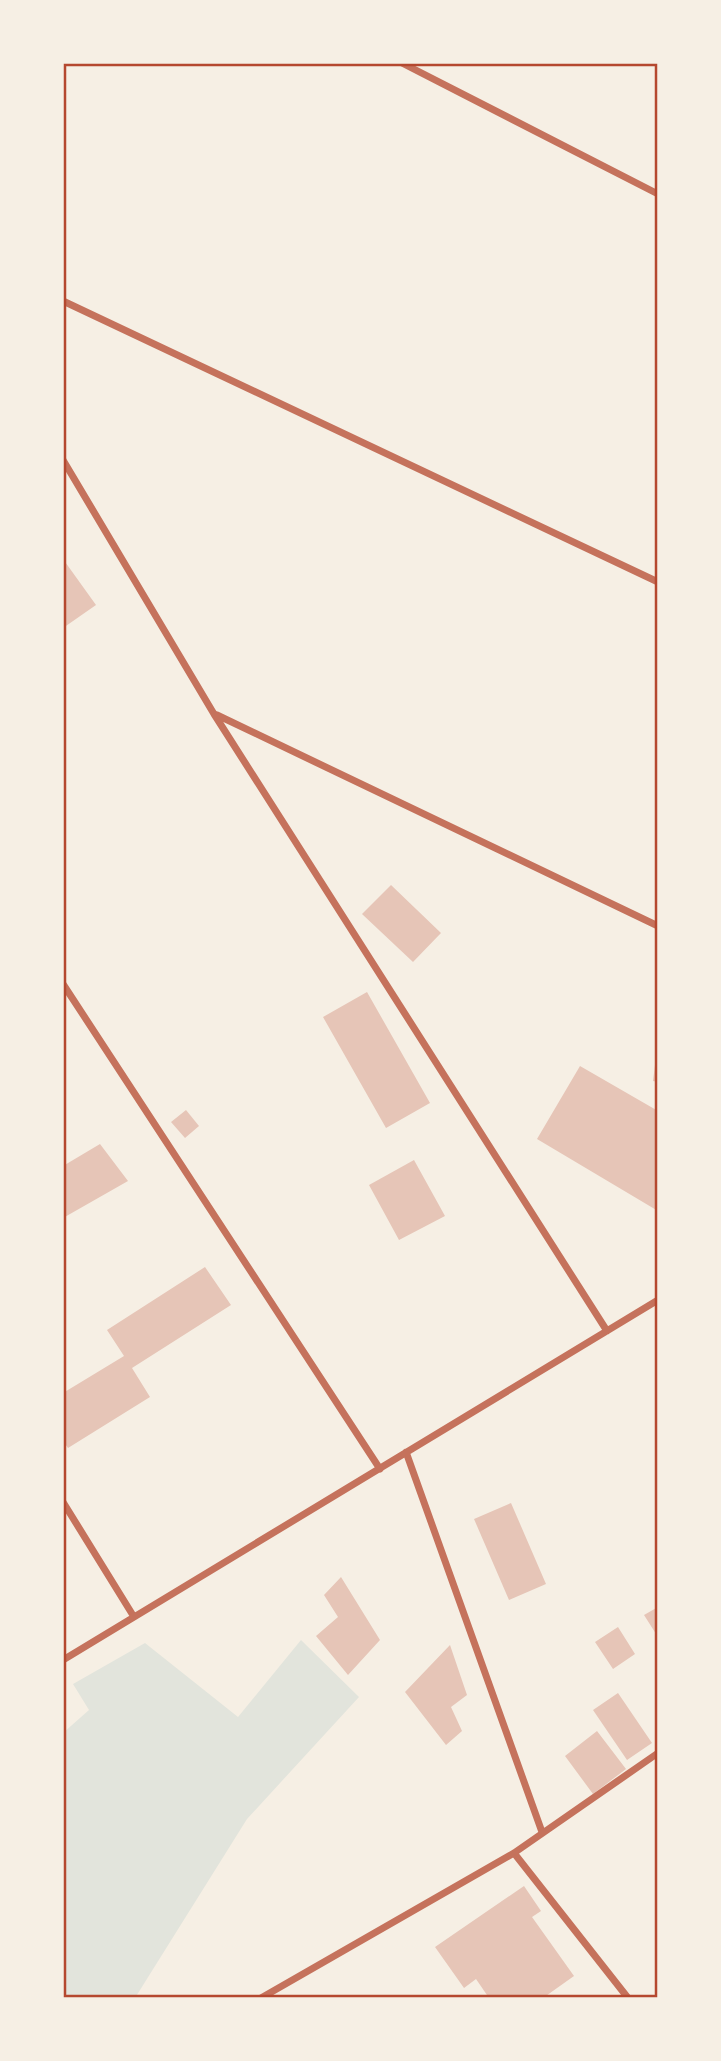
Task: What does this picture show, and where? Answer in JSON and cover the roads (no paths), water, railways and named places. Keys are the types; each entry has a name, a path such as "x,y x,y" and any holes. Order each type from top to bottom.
{"street":[{"path":"402,63 658,194"},
{"path":"63,301 658,582"},
{"path":"63,460 215,714 607,1331"},
{"path":"215,714 658,926"},
{"path":"63,984 380,1469"},
{"path":"63,1660 658,1300"},
{"path":"406,1452 542,1832"},
{"path":"63,1502 134,1617"},
{"path":"261,1998 514,1853 658,1753"},
{"path":"514,1853 628,1998"}]}
